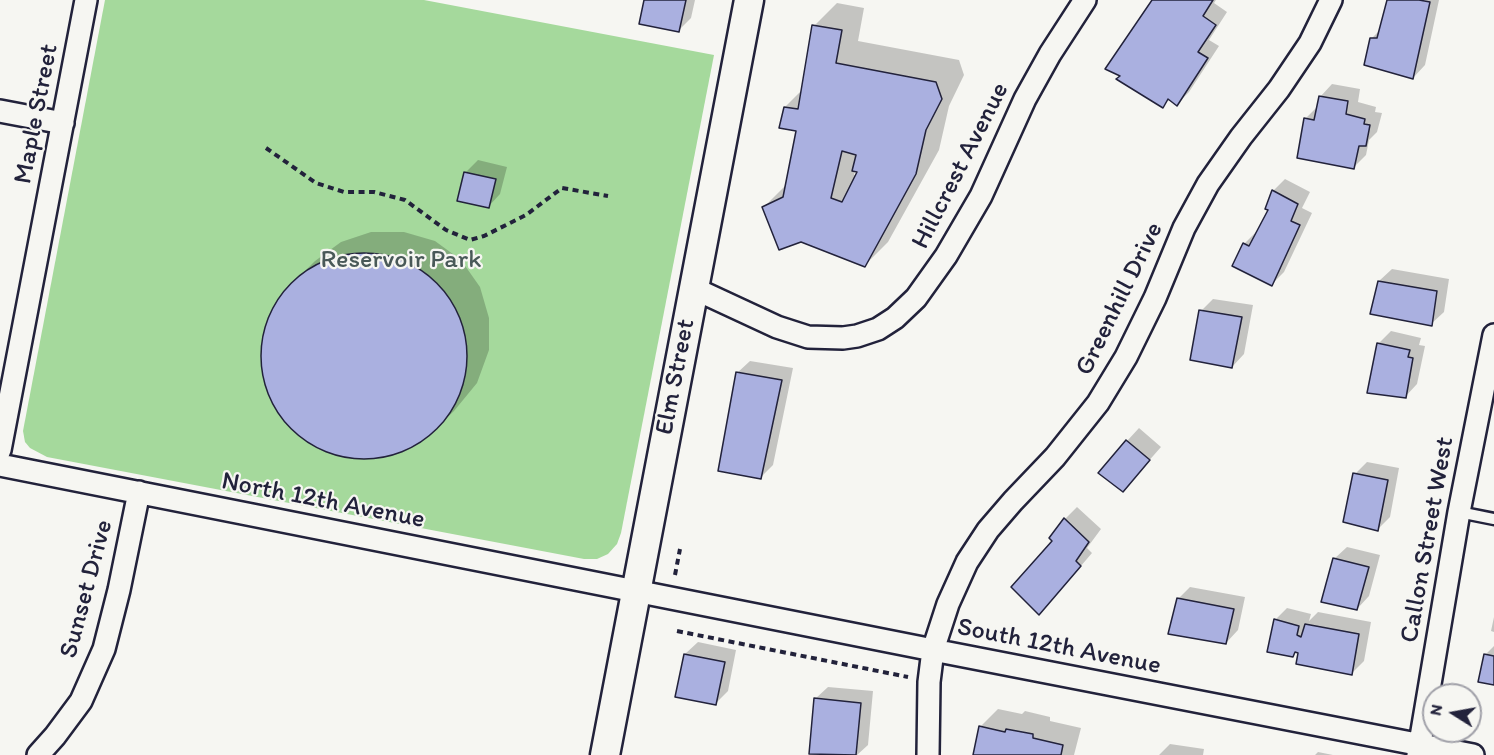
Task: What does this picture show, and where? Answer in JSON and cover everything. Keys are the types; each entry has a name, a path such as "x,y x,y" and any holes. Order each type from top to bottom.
{"street":[{"name":"Maple Street","path":"0,450 86,0"},
{"name":"Elm Street","path":"605,755 749,0"},
{"name":"Hillcrest Avenue","path":"693,288 777,327 808,337 858,336 895,318 916,298 946,256 981,196 1025,99 1050,54 1085,0"},
{"name":"Greenhill Drive","path":"928,755 929,681 933,650 948,603 967,562 988,530 1055,457 1098,403 1126,357 1155,297 1184,228 1208,184 1279,89 1310,43 1331,0"},
{"path":"0,111 63,123"},
{"name":"Callon Street West","path":"1419,750 1460,512 1494,335"},
{"name":"North 12th Avenue","path":"0,465 635,591"},
{"name":"Sunset Drive","path":"38,755 81,701 104,649 139,492"},
{"name":"South 12th Avenue","path":"635,591 1419,750 1473,755"}],"lane":[{"path":"1460,512 1494,519"}],"path":[{"path":"266,148 316,183 344,192 374,192 405,200 446,230 470,240 484,236 526,215 562,188 608,196"},
{"path":"675,576 680,549"},
{"path":"677,631 910,678"}],"green space":[{"name":"Reservoir Park","path":"105,0 424,0 714,55 621,533 617,544 608,554 597,559 584,559 47,457 30,448 25,442 23,431"}],"building":[{"path":"644,0 686,0 679,32 639,24"},
{"path":"1152,0 1213,0 1203,16 1216,25 1198,52 1208,58 1177,106 1168,99 1163,108 1116,79 1120,76 1105,69"},
{"path":"1387,0 1430,2 1413,79 1364,65 1370,38 1377,38"},
{"path":"812,25 842,30 836,63 936,82 942,99 926,130 916,174 865,267 801,242 779,250 762,207 783,197 796,131 779,128 784,107 798,109","holes":["842,151 856,155 852,171 857,172 842,202 831,198"]},
{"path":"1319,96 1348,101 1346,114 1365,119 1364,124 1370,125 1366,146 1359,146 1354,169 1297,158 1304,118 1314,120"},
{"path":"464,172 496,179 489,208 457,201"},
{"path":"1272,190 1298,204 1291,221 1300,225 1272,286 1232,266 1243,243 1249,246 1268,210 1265,209"},
{"path":"364,253 384,255 403,261 437,283 459,317 465,336 467,356 465,376 459,395 437,429 403,451 384,457 364,459 344,457 325,451 291,429 269,395 263,376 261,356 263,336 269,317 291,283 325,261 344,255"},
{"path":"1378,281 1437,291 1432,326 1370,314"},
{"path":"1199,310 1242,317 1232,368 1190,360"},
{"path":"1377,343 1410,350 1408,357 1413,358 1406,398 1367,393"},
{"path":"736,372 782,380 761,479 718,471"},
{"path":"1126,440 1150,460 1123,492 1098,473"},
{"path":"1353,473 1388,480 1378,531 1343,522"},
{"path":"1064,518 1089,542 1076,561 1081,566 1039,615 1011,587 1052,541 1049,538"},
{"path":"1333,558 1369,567 1357,610 1321,602"},
{"path":"1177,598 1234,609 1226,644 1168,634"},
{"path":"1274,619 1299,626 1297,635 1301,637 1305,624 1359,634 1352,675 1296,664 1298,653 1295,652 1293,657 1267,652"},
{"path":"684,654 725,662 716,705 675,697"},
{"path":"1484,654 1494,656 1494,685 1478,682"},
{"path":"814,698 861,703 856,755 809,754"},
{"path":"979,726 1005,732 1006,729 1033,734 1033,738 1063,745 1061,755 973,755"}]}
